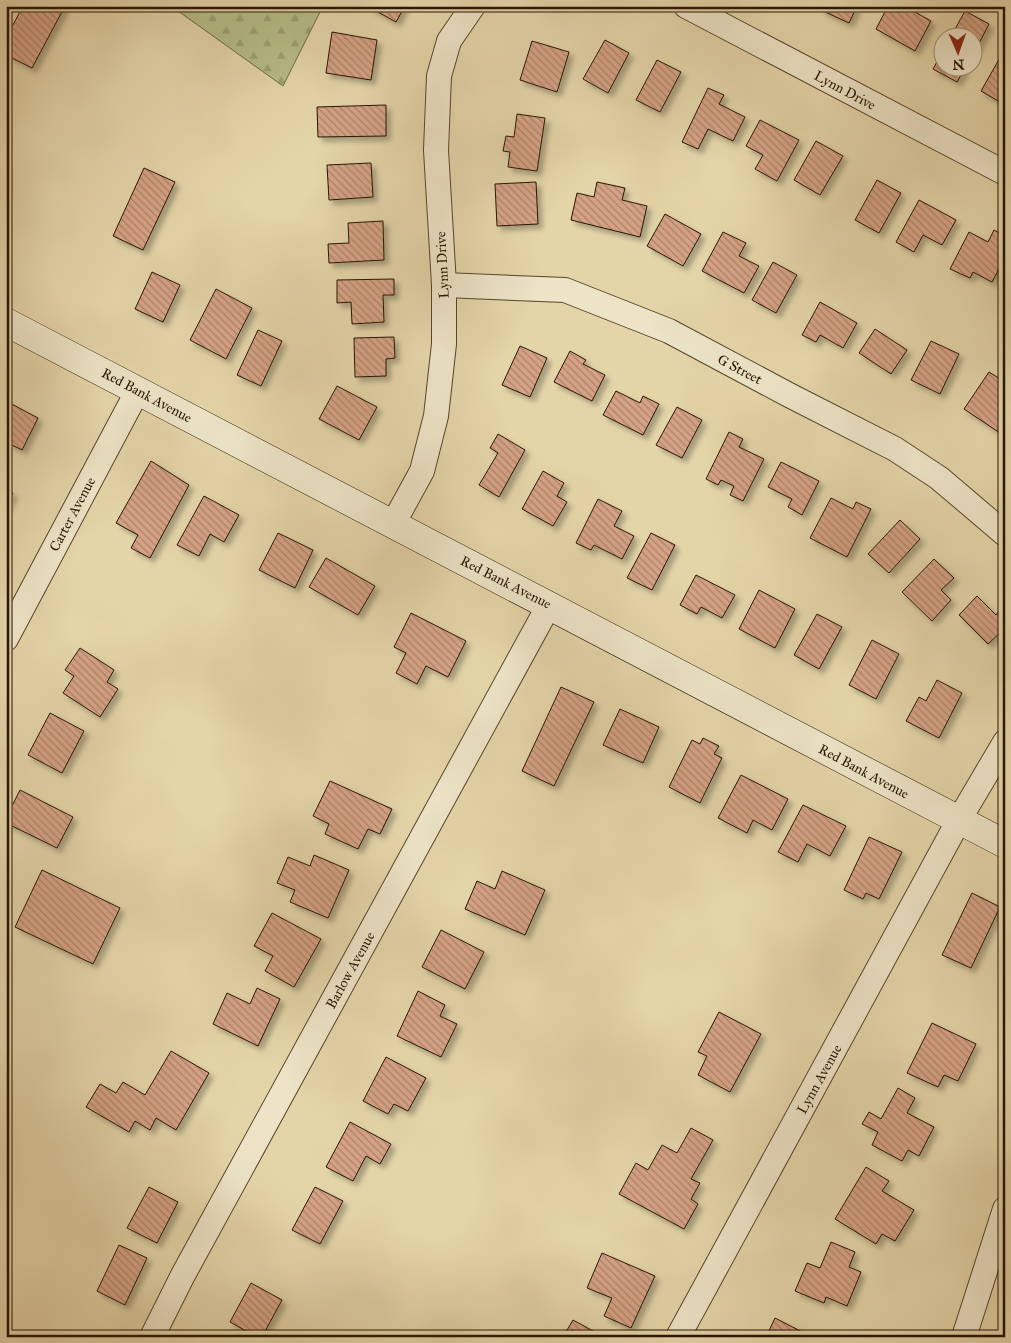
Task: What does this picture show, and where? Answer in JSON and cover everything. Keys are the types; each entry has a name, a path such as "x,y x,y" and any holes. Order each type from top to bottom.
{"street":[{"name":"Lynn Drive","path":"393,524 422,471 436,416 444,344 444,284 436,150 439,76 450,41 473,6"},
{"name":"Lynn Drive","path":"686,6 1005,173"},
{"name":"G Street","path":"444,284 565,290 669,331 895,449 939,478 1005,534"},
{"name":"Red Bank Avenue","path":"6,322 1005,844"},
{"name":"Carter Avenue","path":"6,639 138,390"},
{"name":"Barlow Avenue","path":"152,1337 202,1240 549,605"},
{"path":"959,820 1005,742"},
{"name":"Lynn Avenue","path":"678,1337 959,820"},
{"path":"964,1337 1005,1210"}],"green space":[{"path":"171,6 323,6 283,86"}],"building":[{"path":"23,6 65,6 32,68 6,55 6,38"},
{"path":"367,6 405,6 396,22"},
{"path":"822,6 857,6 849,23 821,10"},
{"path":"888,6 904,6 931,21 915,51 876,29"},
{"path":"965,11 989,24 984,34 984,28 956,28"},
{"path":"332,32 377,40 371,80 326,73"},
{"path":"605,40 629,53 608,93 583,79"},
{"path":"532,41 569,52 557,92 520,80"},
{"path":"1005,49 1005,105 981,91"},
{"path":"657,60 681,72 660,112 636,100"},
{"path":"950,78 959,78 957,82"},
{"path":"708,88 724,95 719,104 745,117 733,141 708,129 698,149 682,142"},
{"path":"386,105 386,136 318,137 317,107"},
{"path":"517,114 545,118 537,171 508,167 510,152 503,151 506,136 514,137"},
{"path":"760,120 799,140 777,181 755,169 763,155 746,146"},
{"path":"816,141 843,156 820,195 794,180"},
{"path":"371,163 373,197 329,200 327,165"},
{"path":"144,168 175,182 143,250 113,236"},
{"path":"877,180 901,193 879,233 855,220"},
{"path":"536,182 538,224 497,226 495,184"},
{"path":"597,182 625,188 622,200 647,206 640,237 571,220 577,193 594,197"},
{"path":"919,200 956,220 942,245 923,235 914,252 896,242"},
{"path":"665,214 701,234 683,266 647,246"},
{"path":"383,221 384,260 329,263 328,244 349,243 348,223"},
{"path":"994,230 1005,236 1005,258 992,282 973,272 970,278 950,269 969,232 988,242"},
{"path":"723,232 746,243 739,256 759,266 744,293 702,271"},
{"path":"773,262 797,275 776,313 752,300"},
{"path":"152,272 180,285 163,322 135,309"},
{"path":"394,279 394,295 383,295 384,322 352,324 351,302 337,303 337,280"},
{"path":"216,289 252,308 226,359 190,340"},
{"path":"820,302 857,323 843,348 820,335 816,342 802,335"},
{"path":"875,329 907,350 891,374 859,353"},
{"path":"258,330 282,341 261,386 237,375"},
{"path":"394,337 395,358 386,359 386,376 355,377 354,338"},
{"path":"931,341 959,354 940,394 911,380"},
{"path":"520,346 547,358 530,397 502,385"},
{"path":"570,351 586,360 583,364 605,375 592,401 554,382"},
{"path":"989,372 1005,382 1005,426 1000,433 964,409"},
{"path":"337,386 377,407 359,440 319,419"},
{"path":"616,391 640,403 643,396 659,404 643,435 603,415"},
{"path":"6,401 38,418 22,450 6,442"},
{"path":"677,407 702,420 682,458 656,445"},
{"path":"729,432 743,439 739,447 764,459 743,501 730,495 734,486 721,480 718,485 706,479"},
{"path":"498,434 525,450 499,497 479,485 498,453 490,448"},
{"path":"151,461 189,485 150,558 131,548 138,535 116,523"},
{"path":"781,462 819,481 802,515 788,507 792,499 768,487"},
{"path":"543,471 564,483 557,496 567,502 553,526 522,509"},
{"path":"6,490 13,493 6,508"},
{"path":"204,496 239,515 224,542 210,534 199,556 177,545"},
{"path":"831,498 853,509 856,502 871,509 847,557 810,538"},
{"path":"598,499 622,511 614,526 634,536 622,559 594,545 591,550 576,543"},
{"path":"900,520 920,539 889,573 868,554"},
{"path":"278,533 313,550 295,588 259,570"},
{"path":"651,533 675,545 652,590 627,578"},
{"path":"326,558 375,586 358,615 309,587"},
{"path":"934,559 954,578 941,590 951,600 932,621 902,592"},
{"path":"696,575 735,595 722,618 701,607 697,614 680,605"},
{"path":"759,590 795,609 775,648 739,629"},
{"path":"977,596 996,615 1000,610 1005,615 1005,628 988,644 959,615"},
{"path":"411,613 466,641 448,677 426,666 417,684 396,673 406,653 394,647"},
{"path":"817,614 842,627 819,669 794,655"},
{"path":"872,640 899,654 876,699 849,685"},
{"path":"80,648 114,670 107,682 118,689 100,717 63,693 74,676 65,670"},
{"path":"937,680 962,693 939,738 906,721 919,697 926,701"},
{"path":"561,687 594,702 554,786 522,771"},
{"path":"620,709 659,727 643,763 603,745"},
{"path":"50,713 84,731 62,773 28,755"},
{"path":"703,738 719,746 714,754 722,758 700,803 669,787 692,740 700,744"},
{"path":"741,775 788,799 772,830 753,820 747,833 718,818"},
{"path":"330,781 392,809 380,834 368,829 358,849 325,834 329,824 313,816"},
{"path":"20,790 73,817 57,848 6,823 6,818"},
{"path":"803,805 846,826 830,856 807,844 798,862 778,852"},
{"path":"869,837 902,852 879,899 866,893 863,899 844,890"},
{"path":"314,855 349,870 328,918 290,902 295,890 277,883 288,857 310,866"},
{"path":"42,870 120,908 93,964 15,927"},
{"path":"502,871 545,890 525,935 465,909 477,881 495,889"},
{"path":"972,893 1000,907 971,968 942,955"},
{"path":"272,913 321,939 294,987 265,971 273,956 254,946"},
{"path":"441,930 484,952 465,989 422,967"},
{"path":"257,988 280,999 258,1046 213,1024 227,993 250,1004"},
{"path":"418,991 445,1005 440,1016 457,1024 441,1057 397,1036"},
{"path":"719,1012 761,1034 730,1092 698,1075 707,1056 698,1052"},
{"path":"932,1023 976,1044 958,1081 944,1075 938,1087 907,1073"},
{"path":"171,1051 209,1073 176,1130 156,1118 150,1130 135,1121 129,1132 86,1107 100,1084 116,1093 123,1082 145,1095"},
{"path":"386,1057 426,1078 408,1111 394,1104 388,1114 363,1101"},
{"path":"898,1088 915,1098 907,1113 934,1127 919,1156 908,1150 902,1161 872,1145 878,1132 862,1124 869,1112 881,1119"},
{"path":"350,1122 391,1144 380,1164 366,1156 353,1181 326,1167"},
{"path":"691,1128 713,1140 691,1179 700,1183 691,1199 698,1204 684,1229 619,1194 636,1163 648,1170 662,1145 677,1153"},
{"path":"866,1167 889,1181 882,1191 914,1210 895,1241 882,1234 876,1244 835,1219"},
{"path":"149,1187 178,1202 157,1243 127,1228"},
{"path":"315,1187 343,1201 320,1244 292,1230"},
{"path":"831,1242 855,1252 849,1267 861,1272 847,1306 826,1297 824,1303 795,1291 807,1263 820,1268"},
{"path":"119,1245 147,1258 125,1305 97,1291"},
{"path":"602,1253 655,1276 631,1328 604,1316 612,1298 587,1288"},
{"path":"251,1283 282,1300 262,1337 257,1337 230,1322"},
{"path":"775,1318 812,1337 766,1337"},
{"path":"573,1320 604,1337 563,1337"}]}
